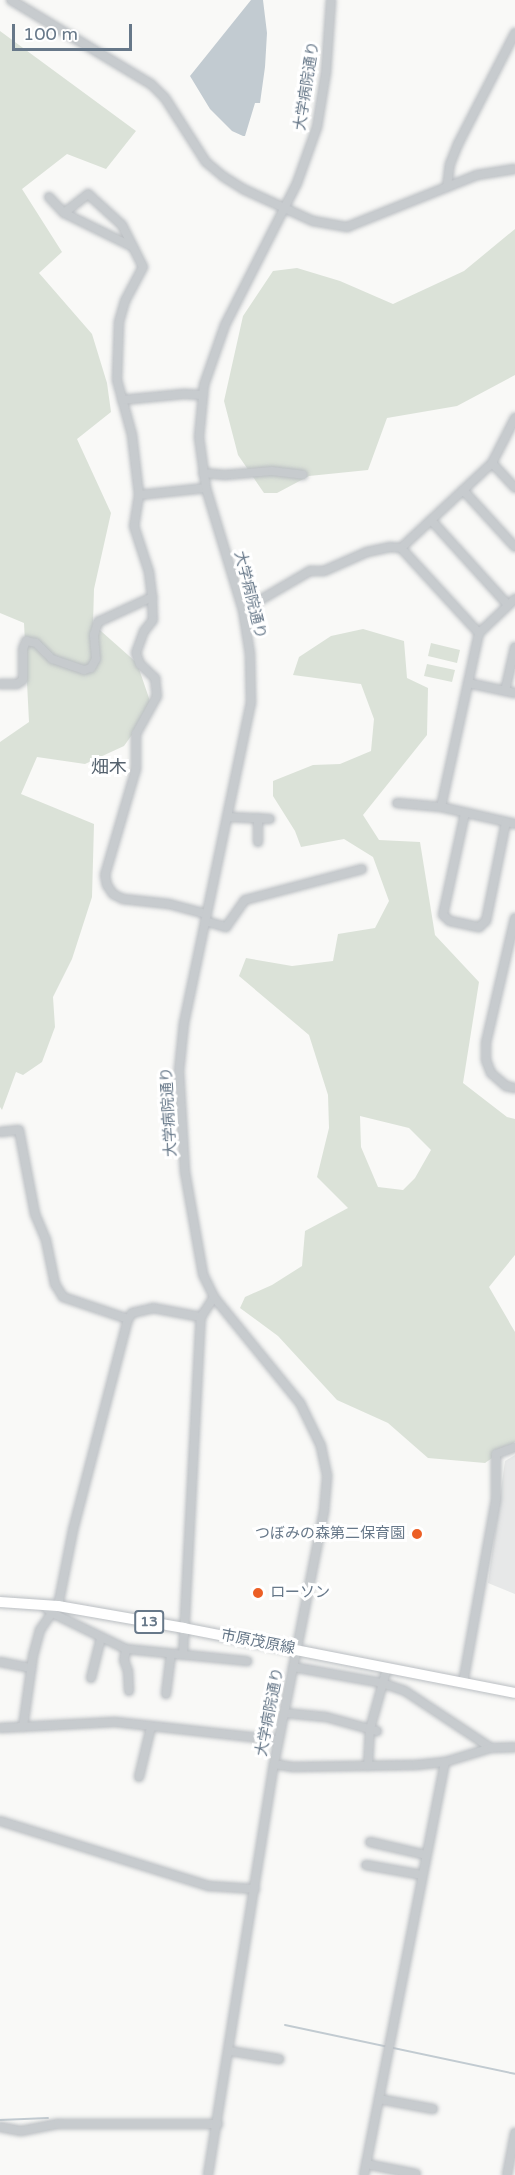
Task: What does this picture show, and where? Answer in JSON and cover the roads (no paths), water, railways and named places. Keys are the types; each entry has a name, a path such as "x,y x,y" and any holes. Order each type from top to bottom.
{"main road":[{"name":"市原茂原線","path":"0,1602 40,1604 55,1610 184,1628 515,1693"}],"street":[{"path":"11,0 151,84 165,98 207,162 243,189 313,221 347,227 477,175 515,169"},
{"name":"大学病院通り","path":"208,2175 230,2051 278,1740 324,1512 327,1475 321,1446 300,1403 214,1296 203,1274 197,1252 185,1172 179,1071 184,1023 251,703 250,654 243,610 206,488 199,437 203,395 225,325 285,208 307,160 317,127 326,72 331,0"},
{"path":"447,187 450,164 458,144 515,33"},
{"path":"64,213 88,194 122,225 143,267 125,301 119,322 117,380 132,435 139,495 134,526 149,572 152,597 153,620 144,631 136,653 140,664 155,678 157,696 136,734 136,769 105,875 109,890 123,899 169,904 226,927 245,900 362,868"},
{"path":"49,197 64,213 133,247"},
{"path":"122,400 184,394 203,395"},
{"path":"401,548 492,463 512,432 515,418"},
{"path":"492,463 515,488"},
{"path":"203,473 225,475 272,471 303,475"},
{"path":"139,495 206,488"},
{"path":"463,490 515,547"},
{"path":"430,520 512,602 479,633 441,807"},
{"path":"243,610 310,571 324,571 367,552 390,547 401,548 479,633"},
{"path":"0,684 17,684 23,680 23,648 26,641 36,643 52,659 84,670 91,668 96,659 94,635 98,622 152,597"},
{"path":"468,683 510,692 514,652"},
{"path":"397,802 441,807 511,823 486,921 479,927 450,921 443,915 465,813"},
{"path":"228,817 270,819"},
{"path":"258,818 258,842"},
{"path":"515,918 511,957 486,1043 486,1060 491,1073 506,1086 515,1088"},
{"path":"0,1132 19,1130 35,1214 46,1240 55,1284 63,1297 128,1319"},
{"path":"183,1655 201,1317 214,1296"},
{"path":"23,1727 31,1668 40,1630 55,1610 73,1530 128,1319 132,1313 153,1308 201,1317"},
{"path":"463,1683 496,1499 496,1454 515,1447"},
{"path":"55,1610 101,1638 126,1648 247,1661"},
{"path":"91,1678 101,1638"},
{"path":"126,1648 124,1660 129,1671 129,1691"},
{"path":"166,1694 171,1654"},
{"path":"0,1662 31,1668"},
{"path":"293,1667 382,1683 405,1691 491,1748"},
{"path":"368,1766 382,1683 387,1668"},
{"path":"284,1713 326,1717 374,1730"},
{"path":"0,1728 115,1722 278,1740"},
{"path":"139,1776 151,1727"},
{"path":"274,1764 293,1767 445,1762 491,1748 515,1747"},
{"path":"364,2175 445,1762"},
{"path":"0,1821 209,1886 255,1889"},
{"path":"370,1842 426,1855"},
{"path":"366,1865 422,1875"},
{"path":"230,2051 279,2060"},
{"path":"379,2099 434,2109"},
{"path":"0,2127 21,2131 58,2124 218,2124"},
{"path":"507,2175 515,2133"},
{"path":"366,2164 416,2174"}],"waterway":[{"path":"285,2025 515,2074"},
{"path":"0,2120 48,2118"}],"place":[{"name":"つぼみの森第二保育園","path":"417,1534"},
{"name":"ローソン","path":"258,1593"}],"district":[{"name":"畑木","path":"109,767"}]}
